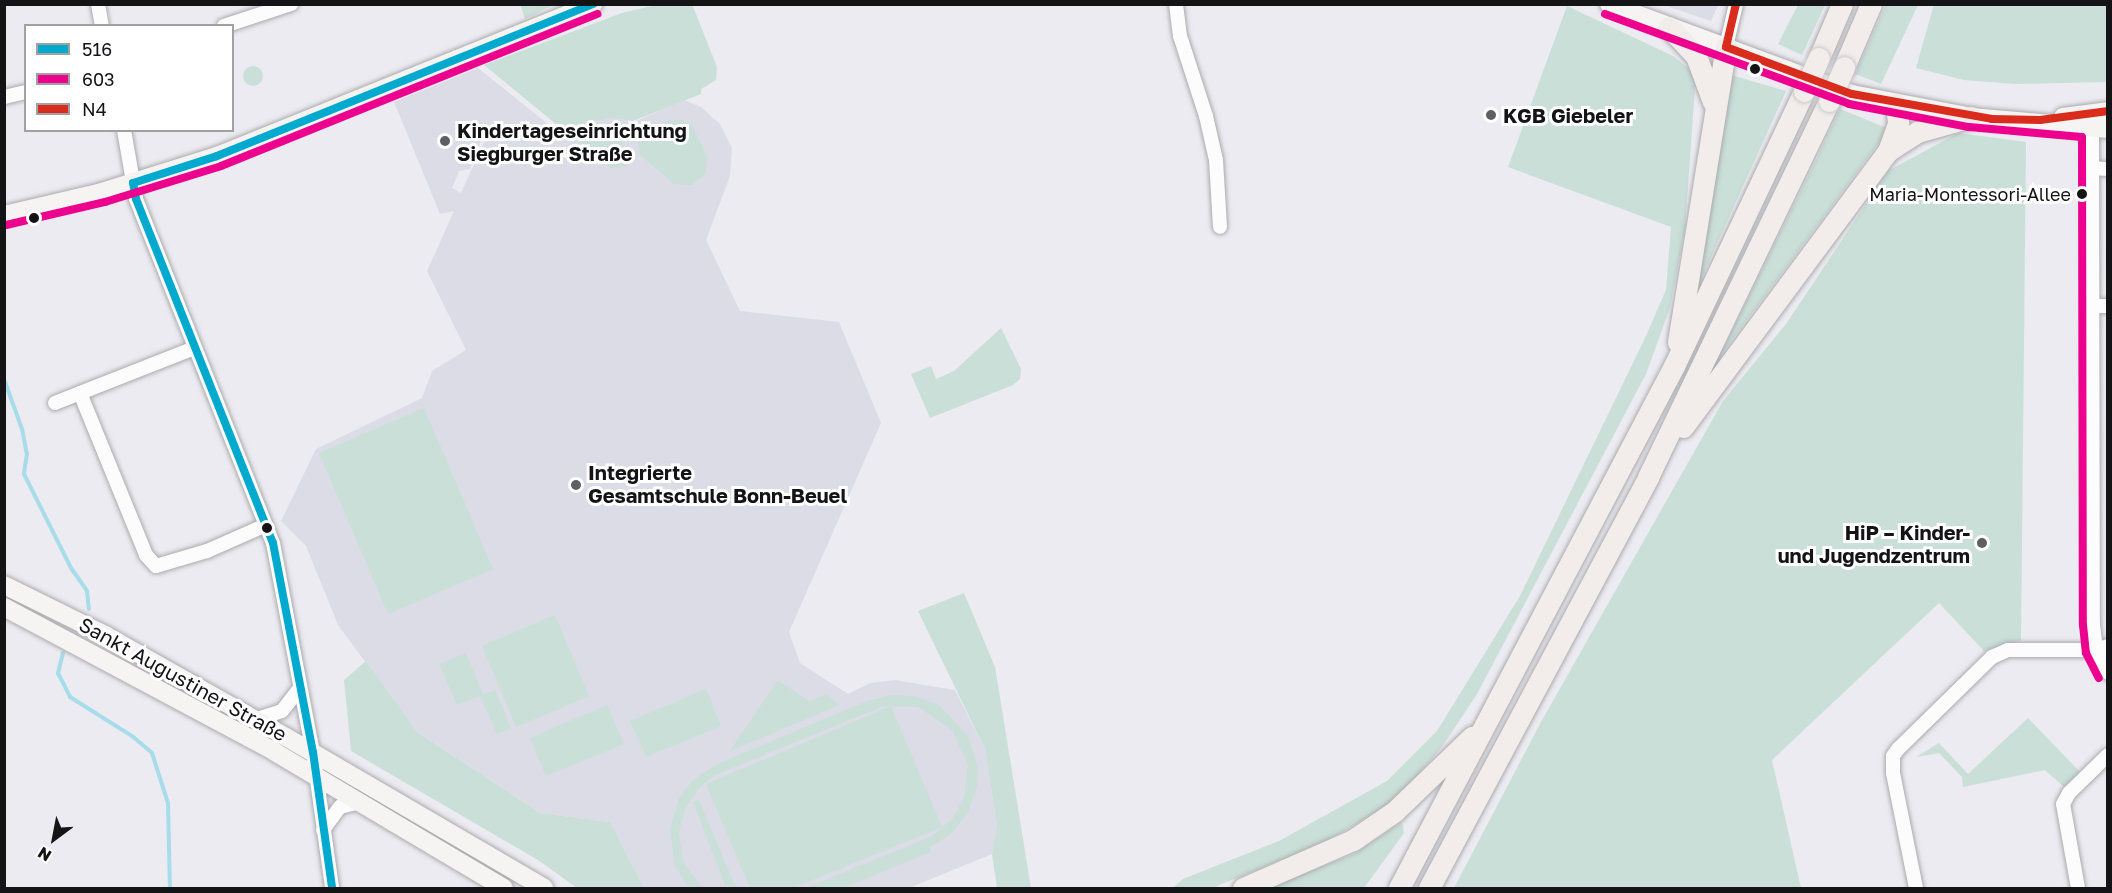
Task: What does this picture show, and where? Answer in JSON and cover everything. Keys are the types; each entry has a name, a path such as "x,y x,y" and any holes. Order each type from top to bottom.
{"highway":[{"path":"1399,888 1674,366 1804,91 1842,4"},
{"path":"1429,888 1648,477 1829,101 1871,4"},
{"path":"1669,27 1696,56 1715,109"},
{"path":"1674,366 1726,47"},
{"path":"1648,477 1741,345 1887,151 1898,123 1896,104"},
{"path":"1887,151 1917,132 1971,117"},
{"path":"1243,888 1353,840 1395,811 1484,726"},
{"path":"1446,888 1474,801"}],"main road":[{"path":"4,215 133,183 217,156 594,4"},
{"path":"1609,4 1827,86 1896,104 1971,117 2040,120 2100,128"},
{"path":"2040,120 2108,111"},
{"name":"Sankt Augustiner Straße","path":"4,585 105,635 313,752 544,888"},
{"name":"Sankt Augustiner Straße","path":"4,607 316,775 504,888"}],"street":[{"path":"98,4 102,24"},
{"path":"230,24 291,4"},
{"path":"1176,4 1179,36 1206,116 1216,160 1220,227"},
{"path":"1726,47 1736,4"},
{"path":"4,97 24,92"},
{"path":"2100,128 2092,168 2092,306 2102,648 2108,673"},
{"path":"124,132 136,199 266,525 282,576 313,752 332,888"},
{"path":"2092,168 2108,169"},
{"path":"2092,306 2108,306"},
{"path":"55,403 194,348"},
{"path":"80,393 153,565 170,564 266,525"},
{"path":"1917,888 1893,773 1893,756 1898,748 1992,657 2008,650 2102,648"},
{"path":"254,720 265,720 282,711 300,688"},
{"path":"2078,888 2063,804 2069,793 2108,755"},
{"path":"323,830 340,807 360,802"}],"shaded area":[{"path":"1663,5 1718,5 1711,21"},
{"name":"Integrierte Gesamtschule Bonn-Beuel","path":"478,68 549,125 544,129 482,139 470,169 459,171 452,188 461,193 484,142 612,117 634,122 684,100 701,107 720,124 732,148 730,176 706,240 740,311 839,322 881,423 789,632 800,663 848,694 870,683 895,680 955,690 985,749 997,826 992,854 909,888 644,888 610,822 540,813 417,732 338,625 306,546 281,521 316,449 422,398 432,371 466,350 427,271 454,211 440,214 394,102"}],"green space":[{"path":"520,4 553,4 553,5 525,19"},
{"path":"692,4 717,67 716,80 701,89 701,94 633,121 612,118 561,128 484,65 622,13 656,5"},
{"path":"1934,4 2107,5 2107,82 2015,84 1964,80 1916,68"},
{"path":"1798,5 1825,5 1802,55 1778,44"},
{"path":"1886,5 1918,5 1881,84 1855,74"},
{"path":"1567,6 1673,56 1696,74 1685,229 1670,308 1646,374 1477,694 1442,747 1394,802 1321,844 1212,888 1173,888 1183,879 1279,841 1387,781 1437,731 1520,596 1645,338 1666,290 1671,227 1508,167"},
{"path":"253,66 260,69 263,76 260,83 253,86 246,83 243,76 246,69"},
{"path":"1731,75 1786,91 1688,308 1722,142"},
{"path":"1840,109 1889,129 1718,359 1816,160"},
{"path":"669,120 682,120 692,125 707,156 706,173 692,185 674,184 639,154 638,143 642,134"},
{"path":"605,132 616,133 622,139 627,167 611,168 580,143 580,137"},
{"path":"1958,133 2026,142 2021,641 1984,651 1939,603 1772,760 1801,888 1454,888 1541,722 1723,401 1786,324 1888,171"},
{"path":"1001,328 1021,369 1020,379 1013,385 930,418 911,374 931,366 936,379 954,371"},
{"path":"424,408 493,569 388,614 319,453"},
{"path":"964,593 995,667 1031,888 997,888 992,854 997,826 985,749 918,611"},
{"path":"555,615 589,696 516,727 482,646"},
{"path":"466,653 483,694 495,690 511,729 497,734 480,696 457,705 439,664"},
{"path":"366,661 417,732 540,813 610,822 644,888 577,888 538,860 351,751 344,680"},
{"path":"778,680 809,701 827,694 839,705 729,752"},
{"path":"706,689 721,726 646,757 630,721"},
{"path":"892,695 914,696 939,705 969,737 978,769 977,786 968,813 951,834 930,847 931,852 843,888 806,888 932,836 952,819 964,798 968,765 952,730 918,707 884,706 715,775 700,787 685,809 679,832 683,862 702,888 689,888 675,866 670,830 678,800 692,781 715,765 867,701"},
{"path":"607,705 624,744 546,776 530,738"},
{"path":"891,706 942,827 793,888 750,888 706,784"},
{"path":"2028,718 2080,772 2064,787 2045,770 1963,787 1962,777 1939,753 1916,757 1939,743 1968,774"},
{"path":"699,800 738,888 725,885 693,802"},
{"path":"1402,822 1404,833 1364,888 1267,888 1354,854"}],"waterway":[{"path":"4,379 22,429 27,454 24,474 71,568 87,591 89,609"},
{"path":"63,653 58,673 70,697 132,736 152,753 168,803 170,888"}],"transit line":[{"name":"516","path":"133,183 217,156 593,4"},
{"name":"N4","path":"1736,4 1726,47 1852,94 1992,119 2040,120 2108,111"},
{"name":"603","path":"6,225 105,202 221,166 598,14"},
{"name":"603","path":"1605,14 1849,104 1969,127 2082,137 2083,625 2086,653 2099,678"},
{"name":"516","path":"133,183 136,199 273,543 313,752 332,888"}],"place":[{"name":"KGB Giebeler","path":"1491,115"},
{"name":"Kindertageseinrichtung Siegburger Straße","path":"445,141"},
{"name":"Maria-Montessori-Allee","path":"2082,194"},
{"name":"Integrierte Gesamtschule Bonn-Beuel","path":"576,485"},
{"name":"HiP – Kinder- und Jugendzentrum","path":"1982,543"}]}
